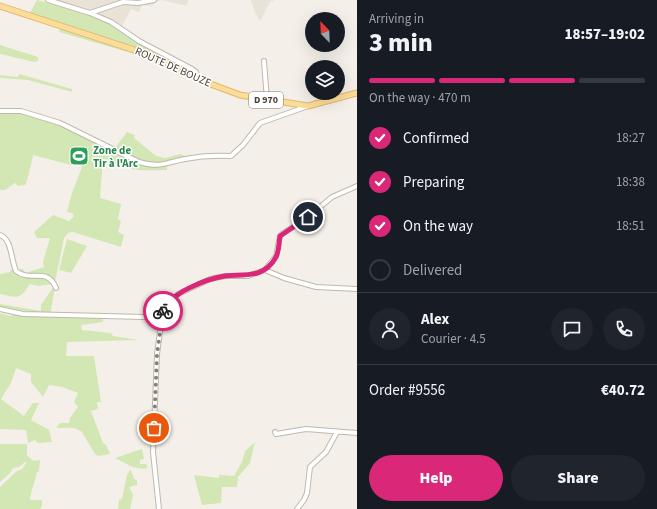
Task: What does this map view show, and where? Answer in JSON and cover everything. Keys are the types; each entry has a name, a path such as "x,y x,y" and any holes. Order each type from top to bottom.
{"main road":[{"name":"ROUTE DE BOUZE","path":"0,6 153,56 240,95 308,106 357,93"}],"street":[{"path":"48,0 90,13 111,22 139,41 196,72 198,77"},
{"path":"90,13 123,2 138,3 154,0"},
{"path":"264,61 267,100"},
{"path":"0,111 21,111 60,123 139,162 163,166 184,159 208,155 231,156 243,145 260,123 308,106"},
{"path":"0,309 23,314 144,317 163,310 178,294 210,279 225,276 248,276 265,270 276,256 280,236 282,234 308,217 332,197 357,186"},
{"path":"0,235 6,237 9,243 16,271 24,275 48,276 54,282 56,288"},
{"path":"265,270 284,278 316,287 357,289"},
{"path":"159,509 153,452 157,354 163,310"},
{"path":"275,432 276,434 306,429 357,433"},
{"path":"297,509 307,493 310,467 326,452 337,432"}],"shaded area":[{"path":"56,0 161,0 152,6 142,5 139,12 131,9 122,26 91,11"},
{"path":"161,0 188,0 187,6"},
{"path":"251,0 275,0 270,2 260,21"}],"green space":[{"path":"37,0 93,16 113,26 145,47 159,53 158,56 30,13"},
{"path":"60,27 151,56 184,72 183,74 173,68 131,53 59,32"},
{"path":"0,45 38,57 38,61 34,62 0,54"},
{"path":"19,74 72,89 72,92 28,80 0,78 0,75 18,77"},
{"path":"0,108 31,112 46,117 74,128 115,148 127,132 135,135 134,138 156,156 165,158 180,154 188,157 189,161 167,166 167,170 145,170 128,168 103,159 100,198 121,204 118,219 121,221 118,232 124,235 121,247 73,232 68,233 64,238 55,282 53,284 39,286 30,284 21,295 14,297 0,294 0,274 10,272 11,270 23,269 25,273 44,267 43,262 50,238 37,238 34,232 53,215 69,221 74,216 72,213 67,212 71,196 82,167 79,165 71,165 33,155 26,184 18,186 15,183 5,190 0,190"},
{"path":"67,239 87,246 71,273 59,270"},
{"path":"54,286 51,312 39,313 0,307 0,304 41,311 41,305"},
{"path":"0,313 10,316 16,314 102,317 103,322 81,325 82,330 111,333 113,336 139,340 67,342 66,356 94,356 101,402 97,402 98,409 91,411 103,443 106,445 110,454 98,456 95,454 82,432 79,430 70,428 56,428 60,423 69,423 70,418 78,407 74,402 78,393 62,387 49,385 43,397 31,382 31,374 16,368 11,383 1,399 24,416 33,403 39,403 31,420 49,430 52,442 38,443 35,440 28,443 26,430 0,429"},
{"path":"255,442 250,463 238,477 237,487 222,487 221,503 202,505 194,475 219,478 219,475 234,476 242,462 245,451"},
{"path":"0,444 27,444 27,455 33,461 40,460 39,471 37,472 30,500 42,500 42,506 40,509 0,509 0,487 17,471 22,469 27,462 19,467 13,468 0,482"},
{"path":"142,449 144,459 140,460 140,464 146,464 148,468 143,469 135,467 115,458"},
{"path":"130,470 134,479 137,480 137,485 129,487 133,495 130,509 118,509 119,500 122,499 127,475"}],"way so far":[{"path":"154,428 156,367 163,311"}],"place":[{"name":"Zone de Tir à l'Arc","path":"79,156"}],"route":[{"path":"163,311 178,294 210,279 225,276 248,276 265,270 276,256 280,236 308,217"}]}
